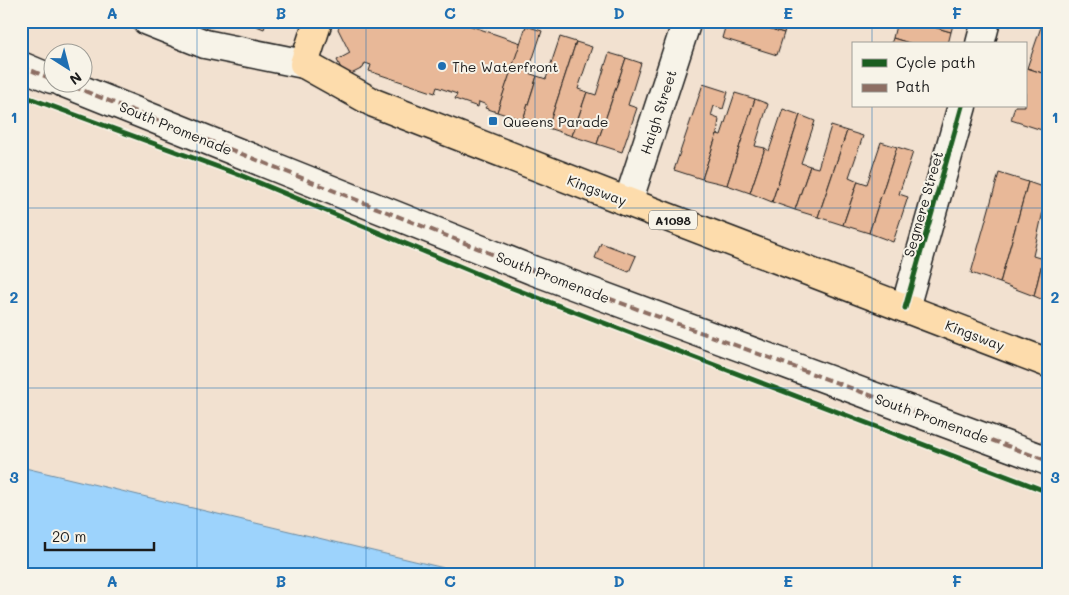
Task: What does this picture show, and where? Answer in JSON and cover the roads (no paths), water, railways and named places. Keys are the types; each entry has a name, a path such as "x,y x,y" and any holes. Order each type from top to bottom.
{"main road":[{"path":"304,64 318,21"},
{"name":"Kingsway","path":"304,64 374,103 1048,363"}],"street":[{"name":"Kingsway","path":"146,21 205,44 304,64"},
{"name":"Haigh Street","path":"628,202 687,21"},
{"path":"981,42 986,21"},
{"path":"21,66 42,75"},
{"name":"South Promenade","path":"87,92 532,270 1048,461"},
{"name":"Segmere Street","path":"905,308 961,108"}],"water":[{"path":"21,467 469,574 21,574"}],"place":[{"name":"The Waterfront","path":"442,66"},
{"name":"Queens Parade","path":"493,121"}]}
